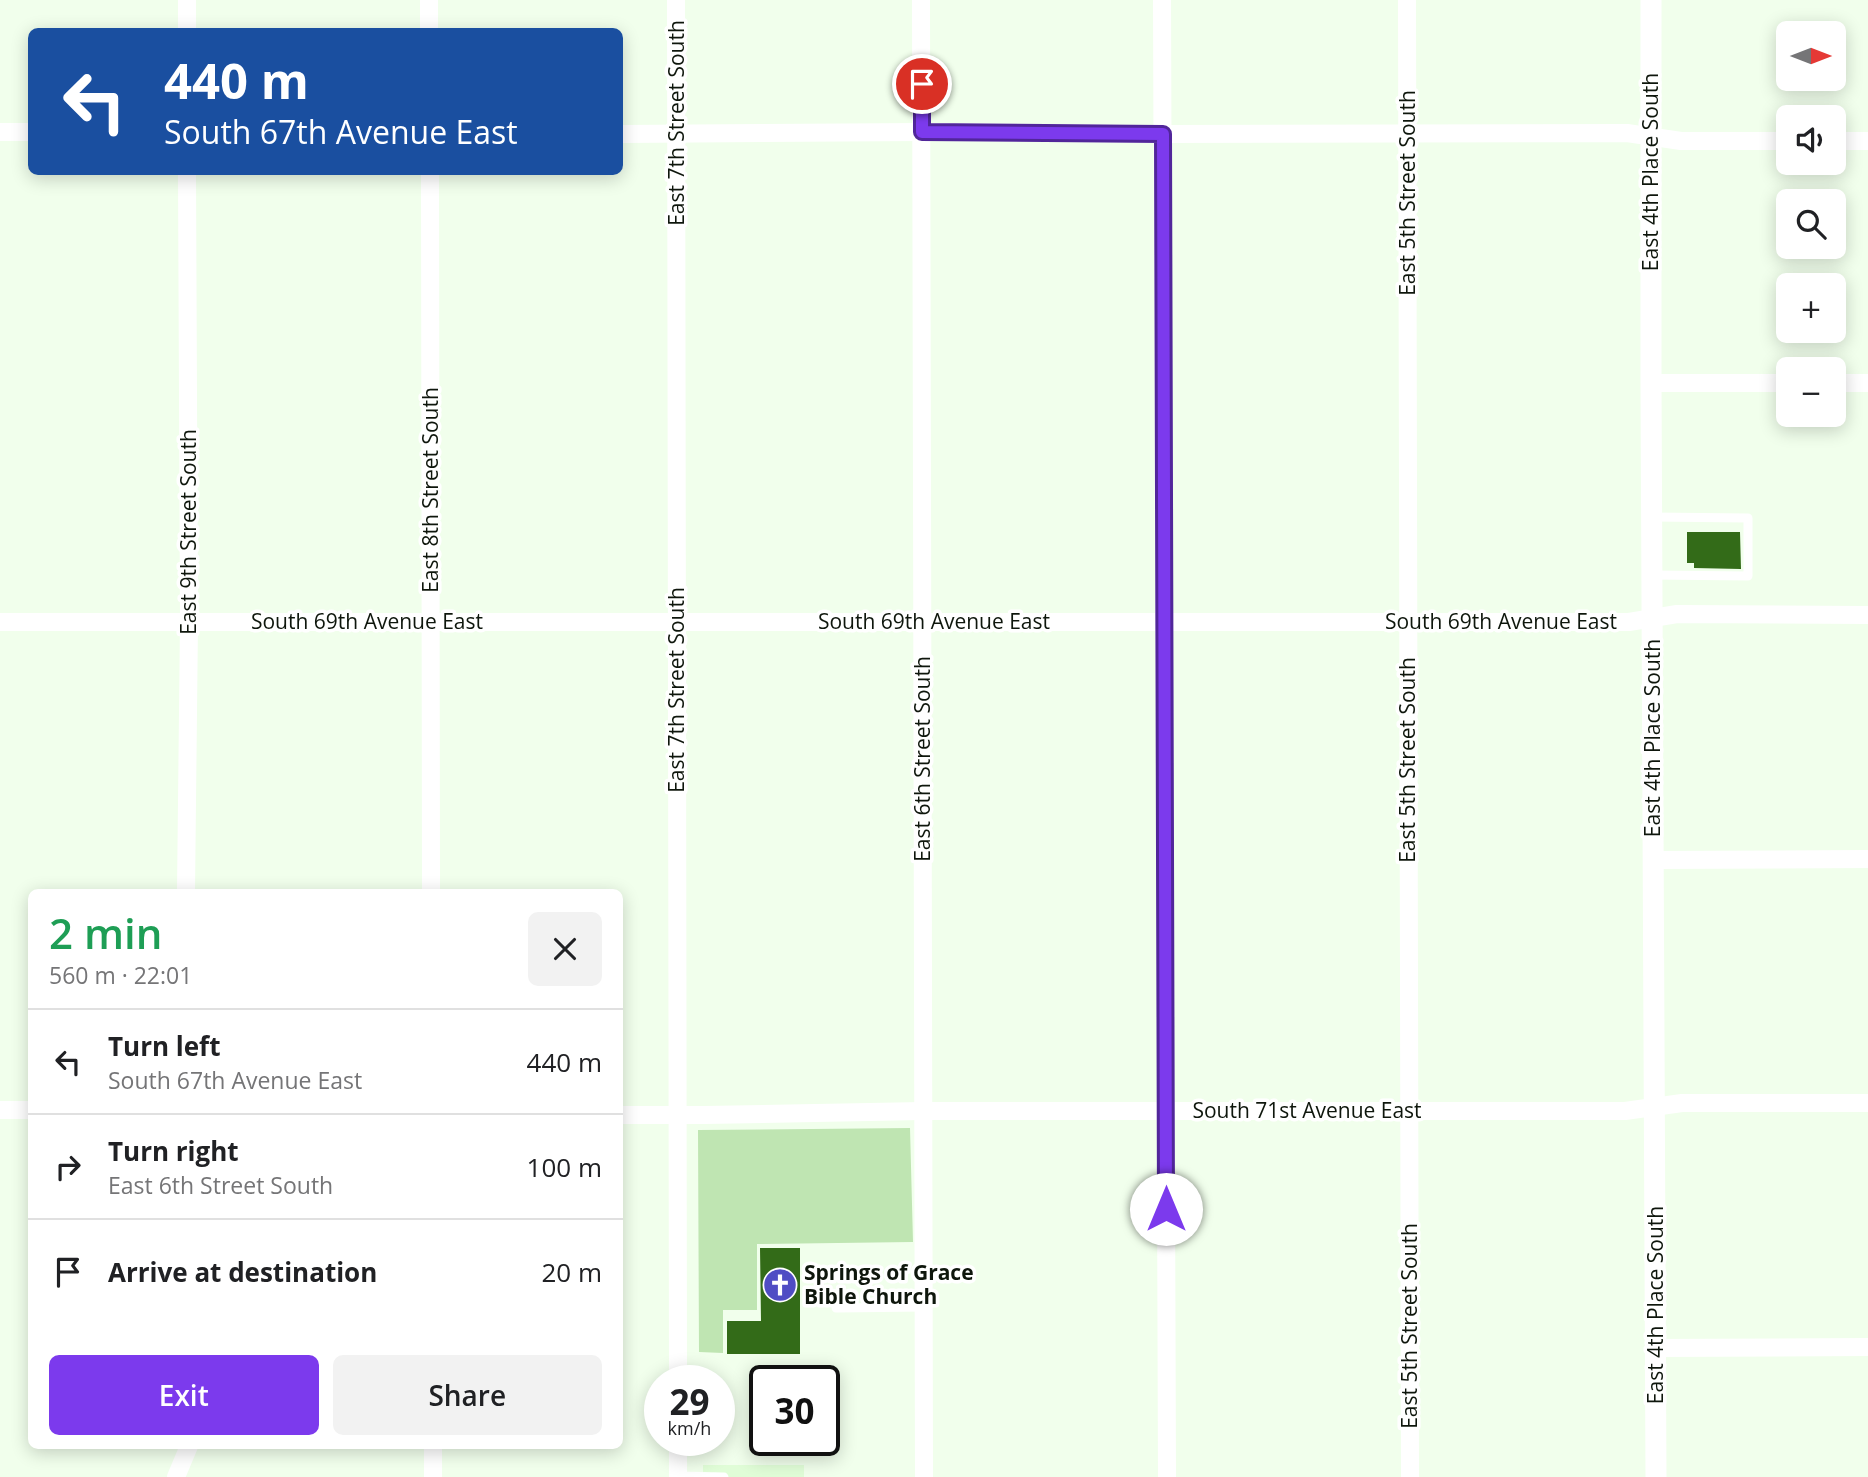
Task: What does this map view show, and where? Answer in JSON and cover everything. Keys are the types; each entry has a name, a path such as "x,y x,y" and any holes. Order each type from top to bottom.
{"street":[{"path":"187,0 187,28"},
{"path":"429,0 429,28"},
{"name":"East 7th Street South","path":"676,0 678,1365"},
{"name":"East 6th Street South","path":"921,0 924,1477"},
{"path":"1163,0 1167,1477"},
{"name":"East 5th Street South","path":"1407,0 1410,1477"},
{"name":"East 4th Place South","path":"1651,0 1657,1477"},
{"path":"0,132 28,132"},
{"path":"623,134 1627,133 1681,141 1776,141"},
{"path":"1846,141 1868,141"},
{"name":"East 9th Street South","path":"186,889 189,622 187,175"},
{"name":"East 8th Street South","path":"430,175 431,889"},
{"path":"1651,383 1776,383"},
{"path":"1846,383 1868,383"},
{"name":"South 69th Avenue East","path":"0,622 1629,622 1676,614 1868,615"},
{"path":"1654,860 1868,859"},
{"name":"South 71st Avenue East","path":"623,1115 923,1111 1625,1111 1682,1103 1868,1102"},
{"path":"0,1110 28,1110"},
{"path":"1656,1348 1868,1348"},
{"path":"176,1477 187,1449"},
{"path":"433,1449 433,1477"},
{"path":"678,1456 678,1476"}],"lane":[{"path":"1652,517 1748,518 1748,576 1653,575"},
{"path":"836,1308 924,1307"},
{"path":"678,1476 724,1477"}],"shaded area":[{"path":"910,1128 913,1242 757,1244 757,1310 723,1310 723,1353 699,1352 698,1130"},
{"path":"703,1465 804,1465 804,1477 703,1477"}],"building":[{"path":"1687,532 1740,532 1741,569 1694,568 1694,563 1687,563"},
{"name":"Springs of Grace Bible Church","path":"760,1248 800,1248 800,1354 727,1354 727,1321 761,1321"}],"place":[{"name":"Springs of Grace Bible Church","path":"780,1285"}],"route":[{"path":"922,84 922,132 1163,134 1166,1209"}]}
